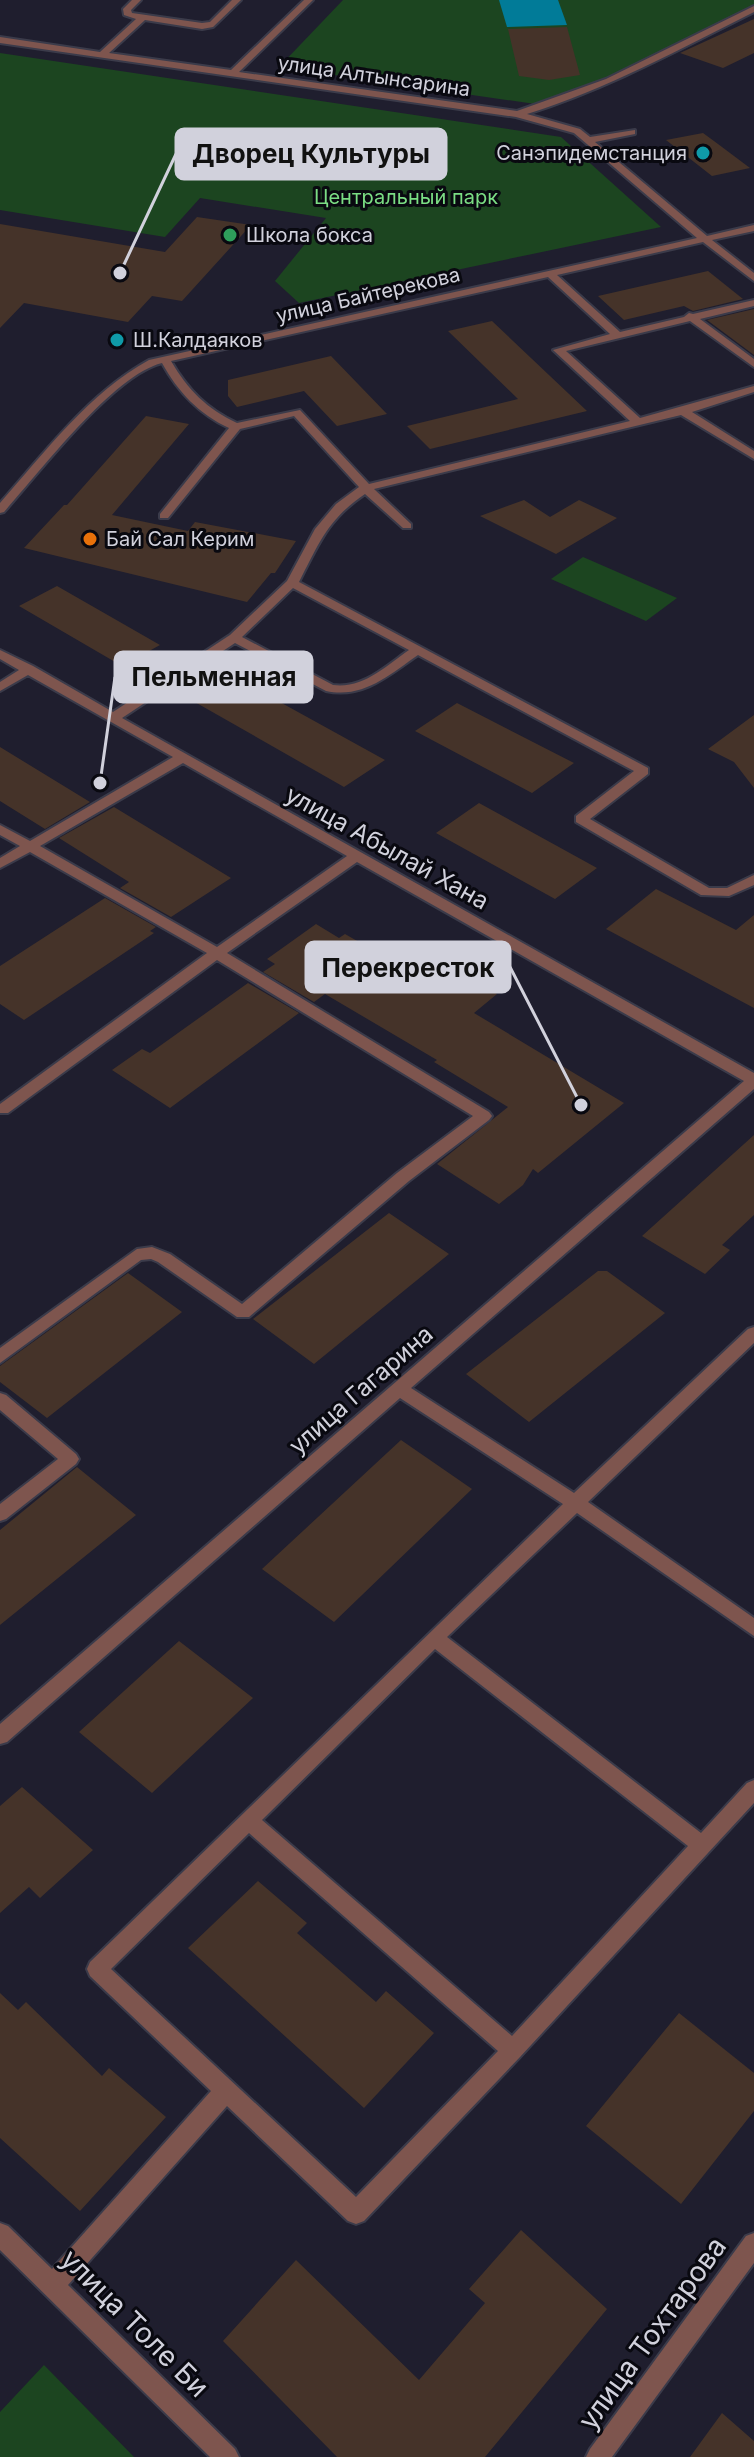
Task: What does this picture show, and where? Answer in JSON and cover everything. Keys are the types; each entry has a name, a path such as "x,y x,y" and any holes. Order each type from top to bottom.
{"street":[{"path":"137,0 125,13 141,19 202,26 213,24 237,0"},
{"path":"232,74 309,0"},
{"path":"517,114 543,107 633,69 754,9"},
{"path":"102,55 141,19"},
{"name":"улица Алтынсарина","path":"0,40 517,114 577,131 754,278"},
{"path":"588,140 632,132"},
{"name":"улица Байтерекова","path":"0,510 103,399 137,369 165,359 754,228"},
{"path":"549,273 617,335"},
{"path":"638,422 558,350 689,316 754,303"},
{"path":"689,316 754,364"},
{"path":"165,359 178,384 194,403 236,427"},
{"path":"122,361 137,369"},
{"path":"113,718 234,638 292,583 319,531 352,495 366,488 683,411 754,389"},
{"path":"683,411 754,456"},
{"path":"164,516 236,427 296,412 366,488 407,526"},
{"path":"292,583 643,771 581,819 706,892 729,892 754,879"},
{"path":"234,638 342,692 358,689 416,651"},
{"name":"улица Абылай Хана","path":"0,654 754,1080"},
{"path":"0,687 29,669"},
{"path":"0,864 183,757"},
{"path":"0,829 217,953 484,1116 403,1177 243,1313 164,1258 152,1253 137,1255 0,1357"},
{"path":"3,1109 355,857"},
{"name":"улица Гагарина","path":"0,1736 754,1080"},
{"path":"754,1333 434,1638 97,1969 356,2213 513,2050 754,1789"},
{"path":"399,1389 577,1504 754,1628"},
{"path":"0,1400 70,1459 0,1514"},
{"path":"434,1638 700,1844"},
{"path":"248,1820 513,2050"},
{"path":"54,2284 225,2092"},
{"name":"улица Толе Би","path":"0,2234 227,2457"},
{"name":"улица Тохтарова","path":"598,2457 754,2244"}],"green space":[{"path":"343,0 754,0 754,7 624,71 542,105 279,67"},
{"name":"Центральный парк","path":"0,53 561,137 661,227 299,303 275,281 326,218 200,198 165,237 0,210"},
{"path":"583,557 677,598 646,621 551,579"},
{"path":"44,2365 134,2457 0,2457 0,2412"}],"water":[{"path":"499,0 558,0 567,25 507,27"}],"building":[{"path":"754,19 754,53 723,68 680,53"},
{"path":"567,27 580,75 549,80 519,76 508,29"},
{"name":"Санэпидемстанция","path":"703,133 750,168 712,176 666,140"},
{"path":"197,217 251,225 182,301 152,296 128,322 24,303 0,328 0,224 165,252"},
{"path":"708,271 743,299 693,311 684,306 624,320 598,296"},
{"path":"754,309 754,355 707,320"},
{"path":"492,321 587,411 430,449 407,426 518,399 448,331"},
{"path":"331,356 387,414 337,426 304,391 237,407 228,396 228,380"},
{"path":"146,416 189,424 112,515 188,531 195,522 296,541 275,573 271,573 247,602 24,548"},
{"path":"524,500 550,517 579,500 617,518 556,554 480,516"},
{"path":"57,586 160,645 122,666 19,606"},
{"path":"227,673 385,760 344,787 186,697"},
{"path":"457,703 574,763 532,793 415,731"},
{"path":"754,715 754,788 734,762 708,749"},
{"path":"0,747 90,802 45,829 0,801"},
{"path":"479,803 597,868 555,899 436,833"},
{"path":"114,807 231,878 171,917 120,888 129,882 59,838"},
{"path":"656,889 736,930 754,915 754,1008 606,929"},
{"path":"105,898 156,927 150,931 154,933 24,1020 0,1004 0,966"},
{"path":"316,924 339,938 345,934 441,989 461,974 497,994 474,1013 624,1103 538,1173 533,1169 523,1185 499,1204 437,1164 508,1107 434,1062 437,1060 325,994 314,1002 263,972 275,964 267,959"},
{"path":"248,983 299,1013 170,1108 112,1070 142,1049 150,1053"},
{"path":"754,1135 754,1215 722,1245 730,1250 705,1274 642,1236"},
{"path":"389,1213 449,1254 314,1364 253,1319"},
{"path":"598,1271 607,1271 665,1313 529,1422 466,1374"},
{"path":"128,1273 182,1312 47,1418 0,1382 0,1366"},
{"path":"401,1440 472,1489 334,1622 262,1569"},
{"path":"77,1467 136,1515 0,1625 0,1530"},
{"path":"179,1641 253,1698 152,1793 79,1732"},
{"path":"22,1787 93,1850 40,1898 29,1887 0,1913 0,1806"},
{"path":"258,1881 307,1923 297,1933 376,2002 386,1991 434,2033 364,2108 188,1948"},
{"path":"0,1993 18,2010 26,2002 102,2076 109,2068 166,2117 80,2211 0,2138"},
{"path":"679,2013 754,2073 754,2111 681,2204 586,2126"},
{"path":"521,2230 607,2309 485,2457 337,2457 223,2341 296,2260 419,2380 485,2303 469,2289"},
{"path":"722,2413 754,2441 754,2457 690,2457"}],"place":[{"name":"Санэпидемстанция","path":"703,153"},
{"name":"Школа бокса","path":"230,235"},
{"name":"Дворец Культуры","path":"120,273"},
{"name":"Ш.Калдаяков","path":"117,340"},
{"name":"Бай Сал Керим","path":"90,539"},
{"name":"Пельменная","path":"100,783"},
{"name":"Перекресток","path":"581,1105"}]}
